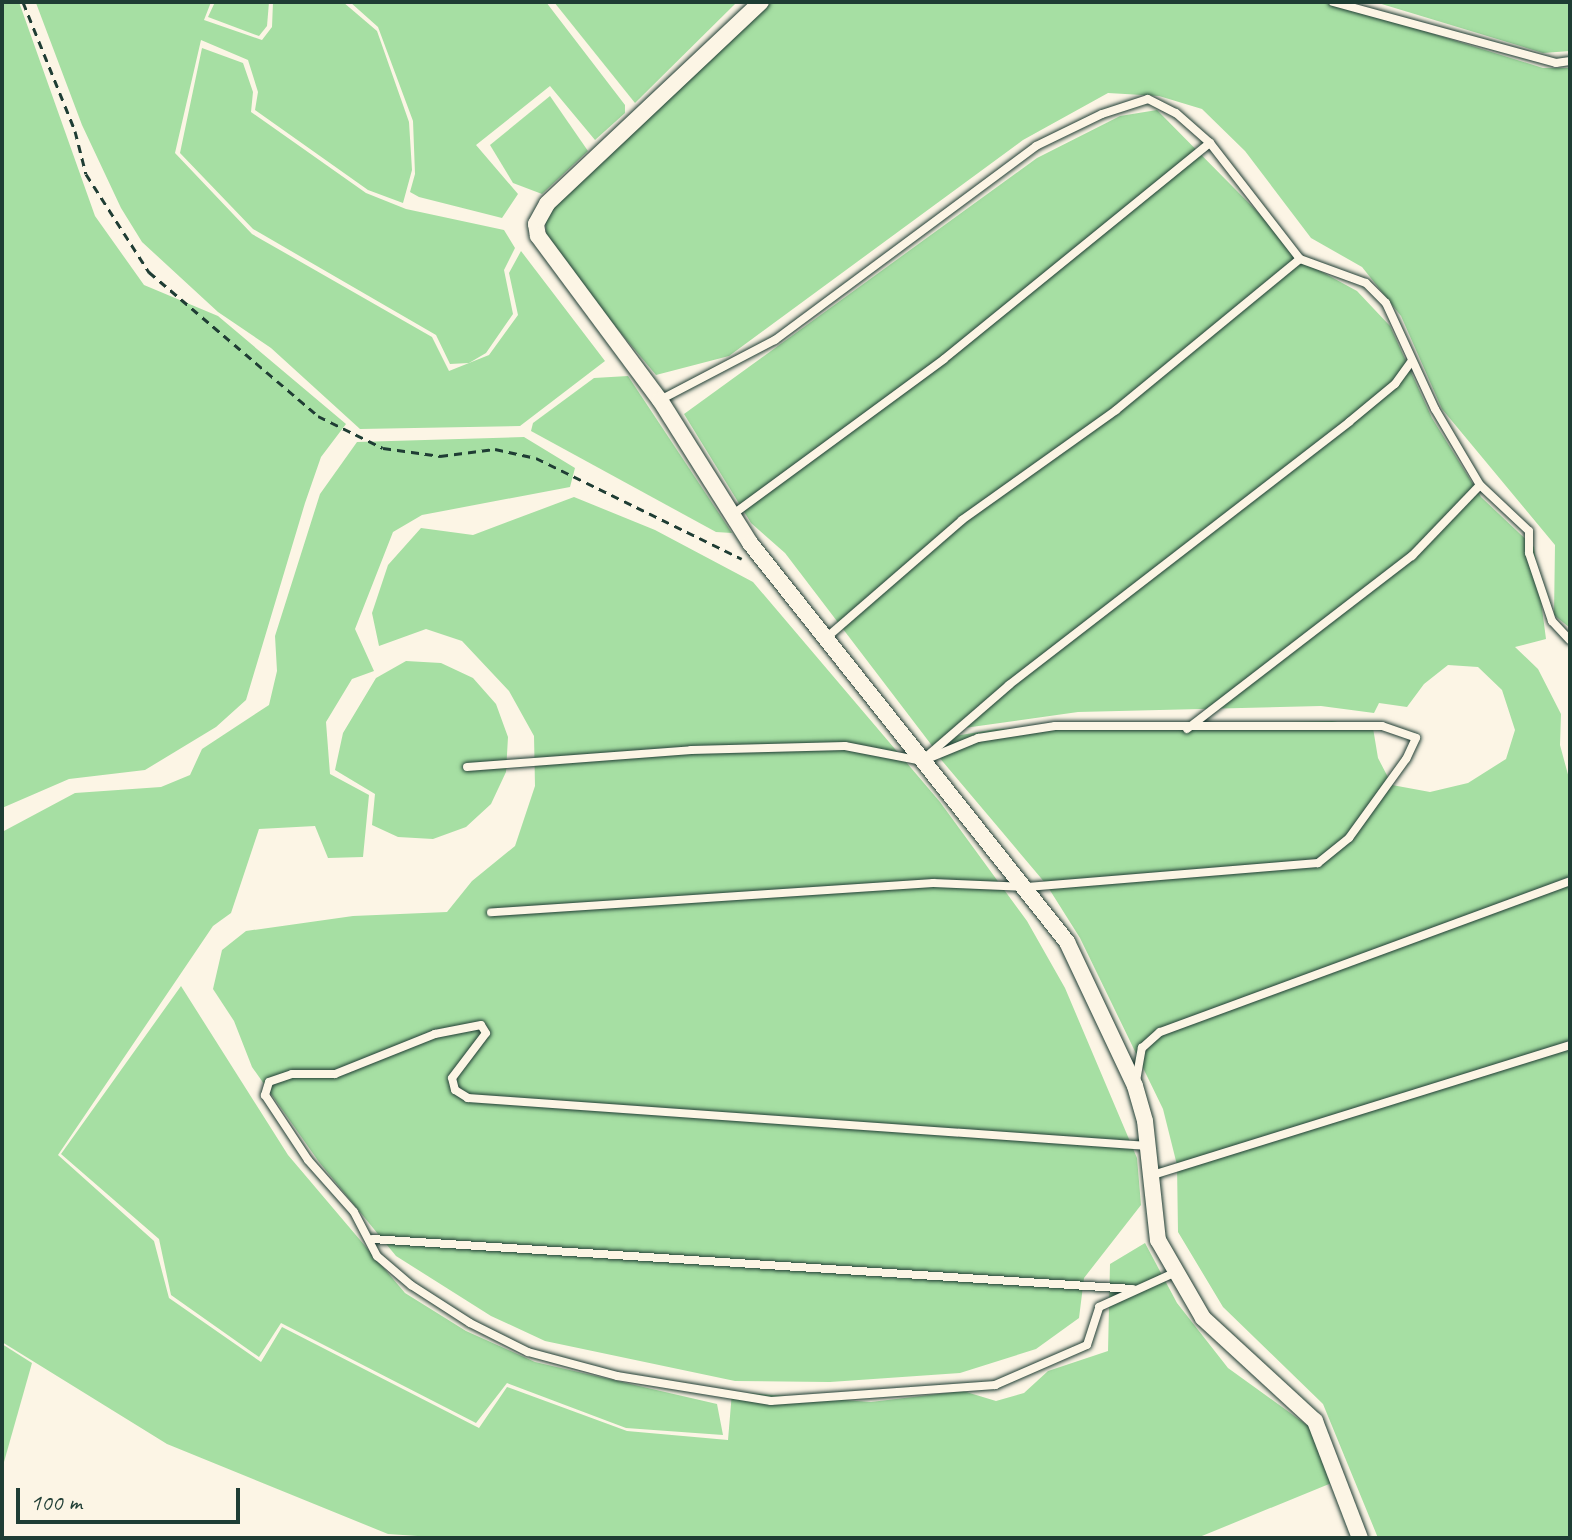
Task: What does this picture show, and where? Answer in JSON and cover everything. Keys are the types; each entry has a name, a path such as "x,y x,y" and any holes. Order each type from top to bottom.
{"street":[{"path":"761,2 547,204 536,224 547,254 660,400 731,515 922,761 1027,887 1067,942 1135,1086 1149,1146 1158,1240 1203,1318 1315,1421 1360,1538"}],"lane":[{"path":"1333,2 1556,63 1570,61"},
{"path":"660,400 775,340 992,177 1067,129 1148,99 1176,113 1210,143 1300,259 1366,283 1386,303 1411,362 1480,485 1529,531 1529,553 1552,621 1570,640"},
{"path":"731,515 944,359 1210,143"},
{"path":"826,638 962,520 1116,410 1300,259"},
{"path":"922,761 1009,685 1349,422 1395,384 1411,362"},
{"path":"1187,729 1412,556 1480,485"},
{"path":"467,767 691,750 845,746 922,761 978,738 1055,726 1187,729 1382,726 1416,738 1406,759 1349,838 1318,863 1027,887 933,883 491,912"},
{"path":"1135,1086 1142,1048 1160,1032 1294,978 1570,881"},
{"path":"1149,1146 468,1098 455,1090 452,1078 486,1033 481,1025 464,1026 335,1074 292,1074 269,1082 265,1095 276,1115 372,1239 377,1256 411,1285 528,1352 617,1376 771,1401 995,1385 1087,1345 1099,1307 1176,1272"},
{"path":"1153,1175 1570,1045"},
{"path":"372,1239 1133,1289"}],"path":[{"path":"23,2 75,131 86,174 140,260 172,297 318,416 383,448 440,456 495,449 536,458 754,565"}],"green space":[{"path":"2,2 19,2 95,216 144,285 218,316 346,424 321,457 246,700 216,727 145,770 69,779 2,808"},
{"path":"211,2 204,20 262,40 272,27 273,2 343,2 377,31 409,122 412,170 403,203 368,190 255,110 258,92 248,60 201,40 175,153 252,234 432,337 449,371 489,355 518,315 509,273 521,251 605,361 520,426 360,429 271,348 218,312 142,242 121,208 82,125 36,3"},
{"path":"215,2 269,2 267,26 259,36 208,17"},
{"path":"350,2 546,2 625,105 625,113 595,140 550,86 476,145 518,194 502,218 419,197 410,192 415,174 413,121 378,27"},
{"path":"554,2 737,2 635,103"},
{"path":"766,2 1331,2 1543,68 1570,68 1570,628 1554,615 1555,545 1442,409 1401,316 1362,267 1311,238 1245,151 1202,109 1159,96 1108,93 1023,140 729,356 656,375 547,245 545,212"},
{"path":"1375,2 1570,2 1570,51 1543,53"},
{"path":"202,48 243,63 253,92 251,112 366,193 406,209 504,230 515,248 504,270 513,314 486,353 469,363 450,364 436,335 253,229 180,153"},
{"path":"550,96 588,151 542,194 513,183 490,145"},
{"path":"1157,110 1311,266 1357,291 1390,326 1432,418 1481,497 1534,547 1546,639 1515,647 1538,669 1561,714 1560,745 1570,782 1570,1538 1378,1538 1323,1404 1223,1307 1178,1232 1177,1165 1163,1109 1080,938 1046,884 938,756 955,736 997,729 1332,721 1373,728 1378,758 1392,785 1430,792 1468,783 1506,759 1515,730 1502,690 1478,667 1448,665 1424,684 1407,707 1379,703 1374,713 1321,706 1078,712 957,729 933,747 785,553 751,523 684,414 1037,158 1120,116"},
{"path":"628,376 732,533 716,532 531,431 533,423 594,378"},
{"path":"524,437 575,468 570,487 422,515 393,532 355,629 374,671 352,679 326,722 330,774 369,795 363,857 328,858 315,826 259,829 231,913 213,926 58,1155 154,1241 169,1298 261,1362 282,1327 479,1428 507,1387 627,1431 728,1440 732,1392 871,1402 963,1391 996,1401 1024,1393 1048,1371 1108,1351 1110,1264 1145,1243 1177,1303 1228,1368 1311,1428 1334,1482 1197,1538 447,1538 388,1534 167,1444 2,1342 2,832 75,793 161,787 190,775 202,749 269,705 277,671 275,636 320,494 357,442"},
{"path":"574,497 655,530 753,582 940,802 1027,921 1065,988 1137,1158 1141,1205 1084,1278 1079,1318 1036,1349 960,1373 830,1382 735,1381 545,1341 491,1316 396,1256 319,1162 252,1067 234,1021 213,989 222,950 246,931 353,916 447,912 472,881 515,846 535,786 534,736 509,691 462,641 426,629 379,646 372,613 388,565 421,528 473,535"},
{"path":"406,661 441,663 473,678 496,704 508,737 506,772 491,804 466,827 433,839 398,837 372,825 375,794 335,770 343,733 376,678"},
{"path":"181,986 288,1155 405,1293 466,1331 535,1362 717,1404 723,1435 626,1428 507,1383 476,1423 281,1323 259,1357 171,1295 159,1239 61,1154"},
{"path":"2,1344 32,1363 2,1469"}]}
